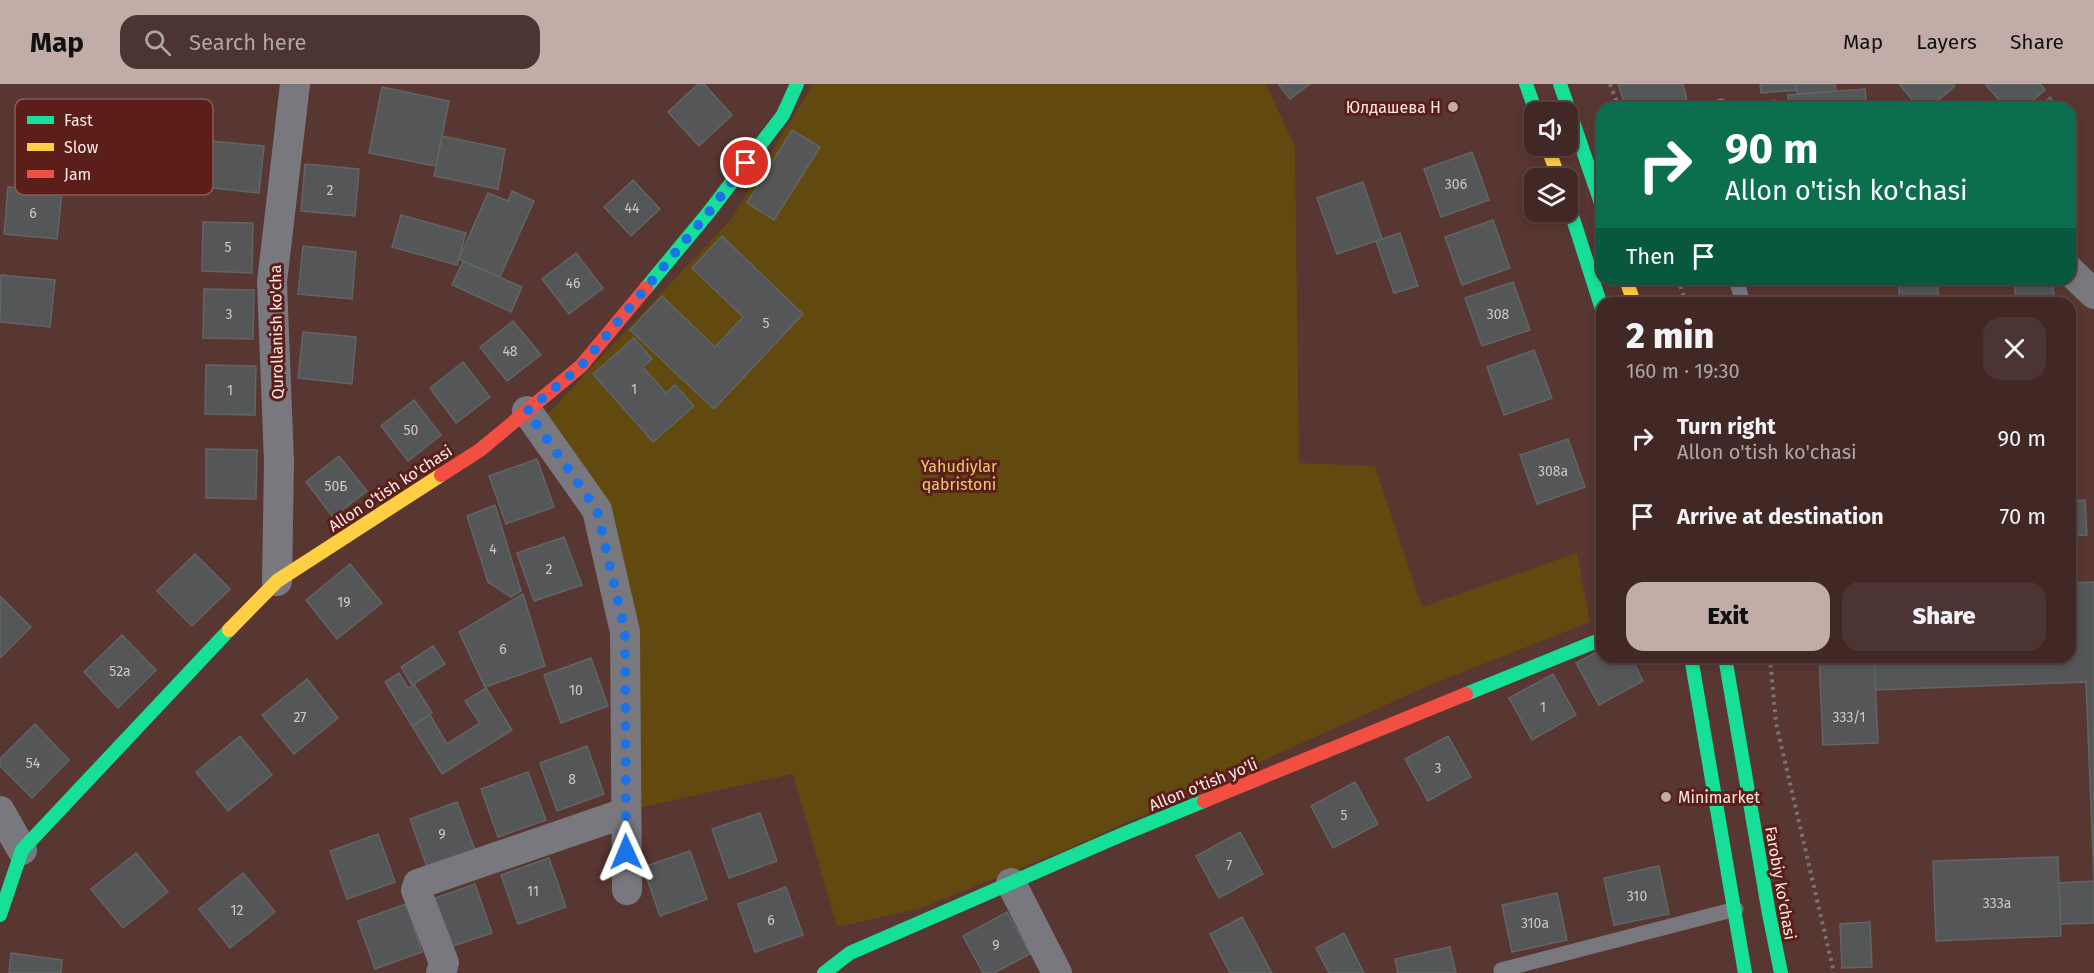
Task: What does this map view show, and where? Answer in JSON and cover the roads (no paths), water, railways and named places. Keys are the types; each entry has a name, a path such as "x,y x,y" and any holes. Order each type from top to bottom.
{"street":[{"name":"Qurollanish ko'cha","path":"277,581 279,462 272,282 295,84"},
{"name":"Allon o'tish ko'chasi","path":"0,915 11,847 277,581 480,450 581,366 709,212 783,115 797,84"},
{"path":"1526,84 1532,102"},
{"path":"1560,84 1596,189"},
{"path":"1574,222 1598,297"},
{"path":"2076,276 2094,294"},
{"path":"527,411 597,510 625,632 627,890"},
{"name":"Allon o'tish yo'li","path":"824,973 850,953 1121,835 1596,641"},
{"name":"Farobiy ko'chasi","path":"1692,663 1751,911 1781,973"},
{"name":"Farobiy ko'chasi","path":"1726,663 1751,911 1745,973"},
{"path":"0,811 11,847"},
{"path":"441,973 444,963 416,890 418,884 625,813"},
{"path":"1011,883 1057,973"}],"lane":[{"path":"1501,970 1751,911"}],"place":[{"name":"Юлдашева Н","path":"1453,107"},
{"name":"Minimarket","path":"1666,797"}],"park label":[{"name":"Yahudiylar qabristoni","path":"959,475"}]}
